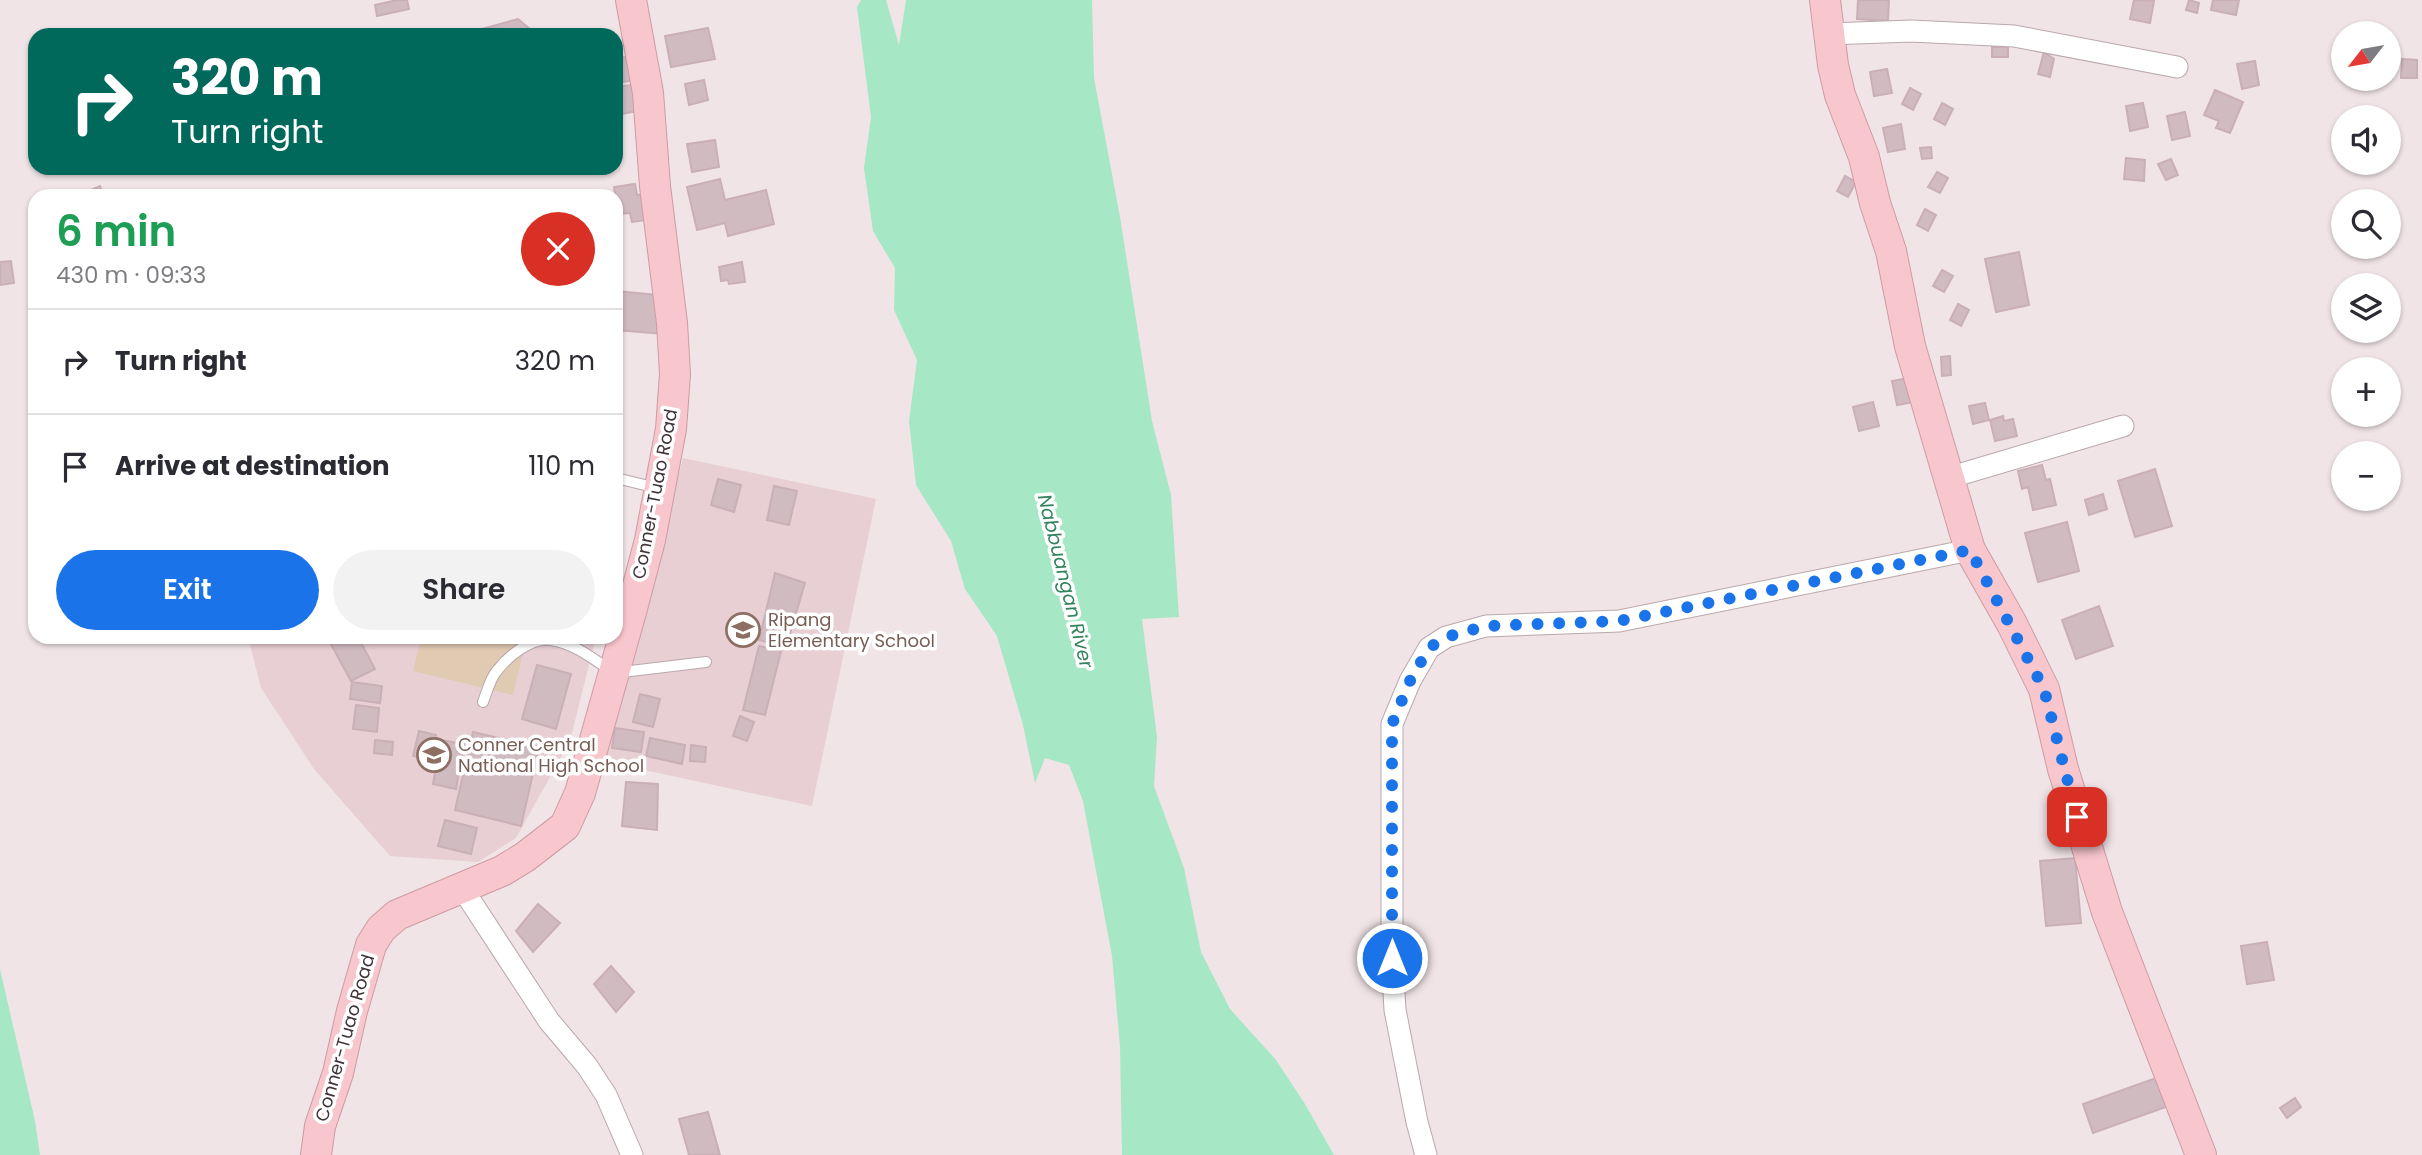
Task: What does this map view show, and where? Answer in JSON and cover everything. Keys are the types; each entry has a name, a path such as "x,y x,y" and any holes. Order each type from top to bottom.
{"main road":[{"name":"Conner-Tuao Road","path":"623,640 650,540 671,429 675,374 648,93 631,0"},
{"path":"1825,0 1833,65 1840,95 1864,157 1875,203 1891,251 1910,346 1970,550 2044,689 2063,769 2107,912 2201,1155"},
{"name":"Conner-Tuao Road","path":"316,1155 320,1126 338,1073 371,945 381,929 397,915 478,883 525,857 565,826 580,793 622,644"}],"street":[{"path":"1829,34 1911,31 2014,36 2177,67"},
{"path":"1948,478 2123,426"},
{"path":"1426,1155 1395,1010 1392,958 1392,724 1410,681 1429,648 1446,637 1486,626 1619,621 1970,550"},
{"path":"462,888 549,1021 587,1066 606,1095 632,1155"}],"lane":[{"path":"623,480 658,489"},
{"path":"484,702 495,672 519,650 532,644"},
{"path":"563,644 583,652 614,673 705,662"}],"shaded area":[{"name":"Ripang Elementary School","path":"683,458 876,499 812,806 602,761"},
{"name":"Conner Central National High School","path":"250,644 594,644 570,741 516,838 478,862 390,856 314,769 261,688"},
{"path":"419,644 525,644 513,695 413,671"}],"water":[{"name":"Nabbuangan River","path":"861,0 886,0 899,45 906,0 1092,0 1094,78 1120,217 1152,421 1171,495 1179,617 1142,619 1157,737 1154,786 1184,868 1201,952 1230,1009 1276,1060 1334,1155 1122,1155 1120,1046 1112,956 1083,801 1069,765 1045,758 1035,783 1023,725 997,636 965,589 951,541 916,485 909,421 917,360 894,310 895,268 873,231 864,168 871,117 857,7"},
{"path":"0,969 35,1121 40,1155 0,1155"}],"building":[{"path":"407,0 409,9 377,16 375,5"},
{"path":"1858,0 1889,0 1888,21 1857,19"},
{"path":"2134,0 2154,1 2150,23 2130,19"},
{"path":"2189,0 2199,3 2197,13 2186,10"},
{"path":"2213,0 2239,0 2236,15 2211,10"},
{"path":"518,19 529,28 486,28"},
{"path":"708,28 715,59 671,67 665,36"},
{"path":"1992,47 2008,47 2008,57 1992,57"},
{"path":"2044,52 2054,59 2050,77 2038,74"},
{"path":"639,55 642,79 623,82 623,57"},
{"path":"2402,59 2417,60 2417,78 2401,78"},
{"path":"2255,61 2259,85 2242,89 2237,64"},
{"path":"1887,69 1892,93 1874,96 1870,72"},
{"path":"704,80 708,100 689,105 685,84"},
{"path":"639,84 643,110 623,114 623,86"},
{"path":"1910,88 1921,94 1913,110 1902,104"},
{"path":"2215,90 2243,102 2230,133 2216,128 2219,121 2204,115"},
{"path":"1942,103 1953,109 1945,125 1934,119"},
{"path":"2143,103 2148,127 2130,131 2126,106"},
{"path":"2185,112 2190,136 2172,140 2167,116"},
{"path":"1901,124 1905,149 1888,152 1883,128"},
{"path":"715,140 719,167 692,172 687,144"},
{"path":"1931,147 1932,158 1922,159 1920,148"},
{"path":"2126,158 2145,160 2144,181 2124,179"},
{"path":"2171,159 2178,175 2166,180 2158,164"},
{"path":"1937,172 1948,178 1940,193 1928,187"},
{"path":"1845,176 1856,182 1848,197 1837,191"},
{"path":"720,179 725,200 766,190 774,224 728,236 725,223 697,230 687,187"},
{"path":"635,184 637,195 651,193 655,219 632,222 630,213 623,214 623,189 614,187"},
{"path":"1925,209 1936,215 1928,231 1917,225"},
{"path":"2019,252 2029,305 1996,312 1985,259"},
{"path":"11,261 14,283 0,285 0,262"},
{"path":"742,262 745,282 729,284 728,280 721,281 719,267"},
{"path":"1942,270 1953,276 1944,292 1933,286"},
{"path":"623,292 667,296 664,334 623,331"},
{"path":"1958,304 1969,310 1961,326 1950,320"},
{"path":"1950,356 1951,375 1942,376 1941,357"},
{"path":"1909,378 1914,402 1897,405 1892,381"},
{"path":"1873,402 1879,426 1859,431 1853,407"},
{"path":"1985,403 1989,420 1973,424 1969,406"},
{"path":"2003,416 2004,421 2013,419 2017,436 1995,441 1990,420"},
{"path":"2042,465 2046,480 2050,479 2056,505 2033,510 2028,487 2022,489 2018,471"},
{"path":"2155,469 2172,526 2135,537 2118,481"},
{"path":"718,479 741,485 734,512 711,505"},
{"path":"774,486 797,491 789,525 767,520"},
{"path":"2103,494 2107,509 2089,515 2085,500"},
{"path":"2067,522 2079,571 2038,582 2025,533"},
{"path":"775,573 805,583 786,647 759,640"},
{"path":"2099,606 2113,646 2076,659 2062,620"},
{"path":"331,644 362,644 375,669 351,681"},
{"path":"759,646 781,651 765,715 743,710"},
{"path":"537,665 571,674 556,729 522,719"},
{"path":"352,682 382,686 380,703 350,699"},
{"path":"640,694 660,699 653,727 633,722"},
{"path":"356,705 379,708 377,732 353,729"},
{"path":"740,716 754,722 747,741 733,736"},
{"path":"615,728 644,732 641,752 612,748"},
{"path":"419,731 436,735 431,759 413,756"},
{"path":"473,732 539,747 521,826 455,810"},
{"path":"650,738 685,745 682,764 646,756"},
{"path":"375,740 393,742 392,755 374,753"},
{"path":"441,740 464,744 456,789 433,784"},
{"path":"691,745 706,747 705,762 690,761"},
{"path":"626,782 658,784 657,830 622,826"},
{"path":"445,820 477,828 471,854 438,846"},
{"path":"2075,858 2081,923 2046,926 2040,861"},
{"path":"538,904 560,923 533,952 516,931"},
{"path":"2267,942 2274,980 2247,984 2241,946"},
{"path":"611,966 634,992 616,1012 594,984"},
{"path":"2156,1078 2166,1107 2093,1133 2083,1104"},
{"path":"2295,1098 2301,1107 2287,1118 2280,1108"},
{"path":"708,1112 720,1155 689,1155 679,1119"}],"place":[{"name":"Ripang Elementary School","path":"743,630"},
{"name":"Conner Central National High School","path":"434,755"}],"route":[{"path":"1392,958 1392,724 1410,681 1429,648 1446,637 1486,626 1619,621 1970,550 2012,624 2044,689 2077,817"}]}
